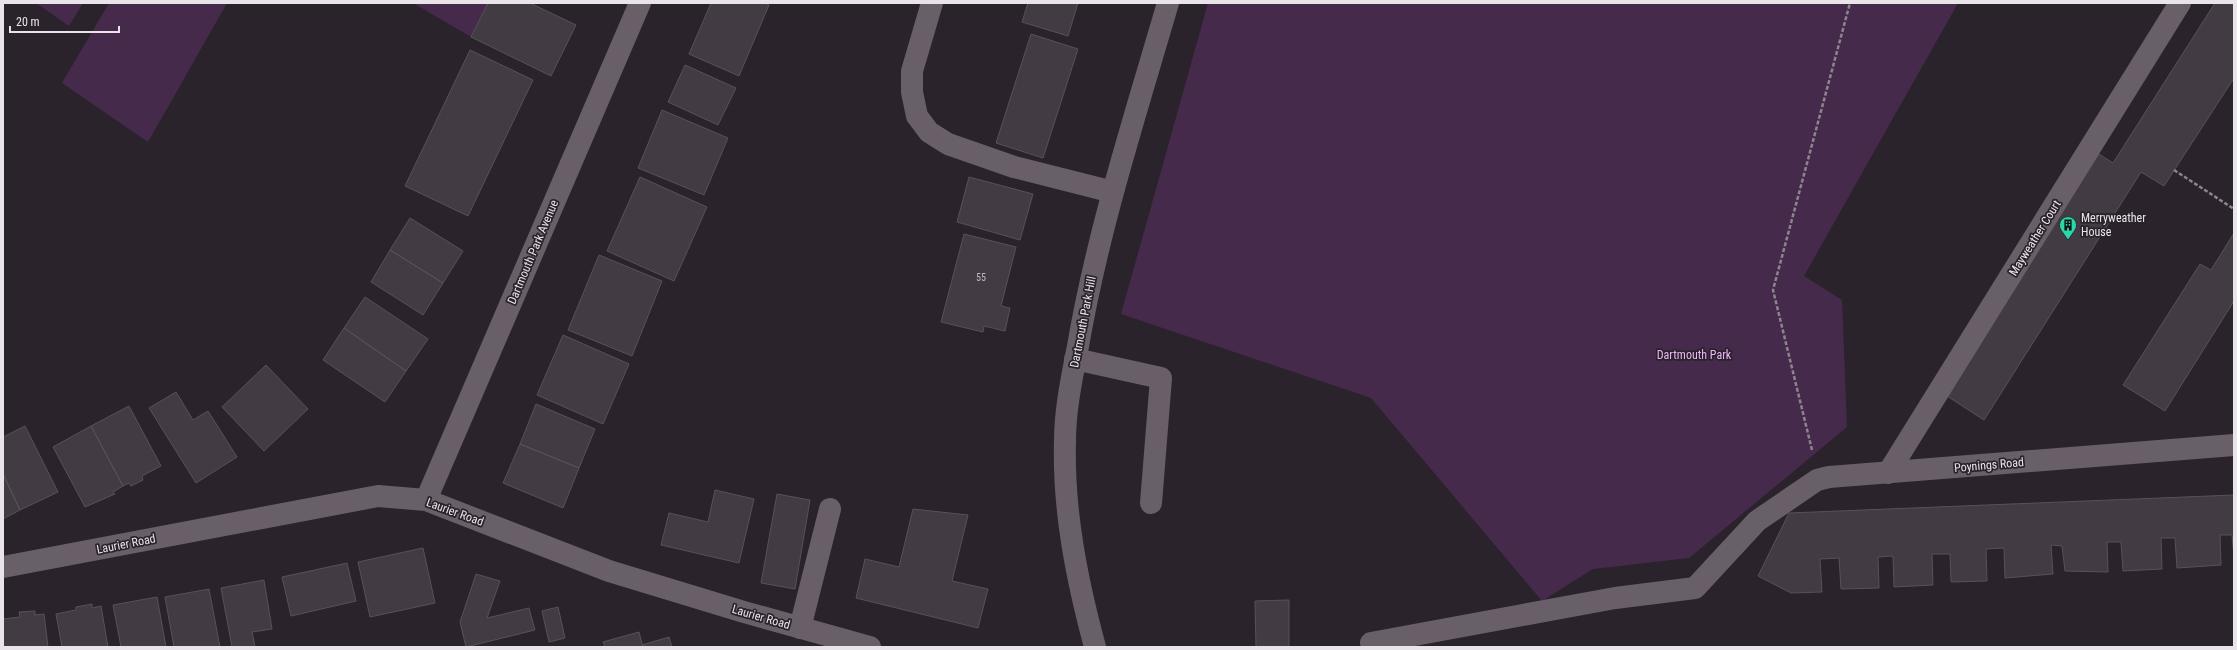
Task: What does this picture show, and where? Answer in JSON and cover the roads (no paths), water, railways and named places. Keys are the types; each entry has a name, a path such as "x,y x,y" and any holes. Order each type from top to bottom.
{"street":[{"name":"Dartmouth Park Avenue","path":"426,500 640,3"},
{"path":"932,3 912,71 912,92 917,116 929,132 948,144 1014,167 1113,192"},
{"name":"Dartmouth Park Hill","path":"1094,647 1079,588 1066,503 1064,440 1075,359 1085,304 1113,192 1168,3"},
{"name":"Mayweather Court","path":"1888,473 2180,3"},
{"path":"1075,359 1161,378 1151,503"},
{"name":"Poynings Road","path":"1371,643 1615,598 1695,588 1756,521 1820,480 1829,477 2234,445"},
{"name":"Laurier Road","path":"3,567 378,496 426,500 609,571 800,628 870,647"},
{"path":"800,628 830,508"}],"place":[{"name":"Merryweather House","path":"2068,240"}],"park label":[{"name":"Dartmouth Park","path":"1694,355"}]}
